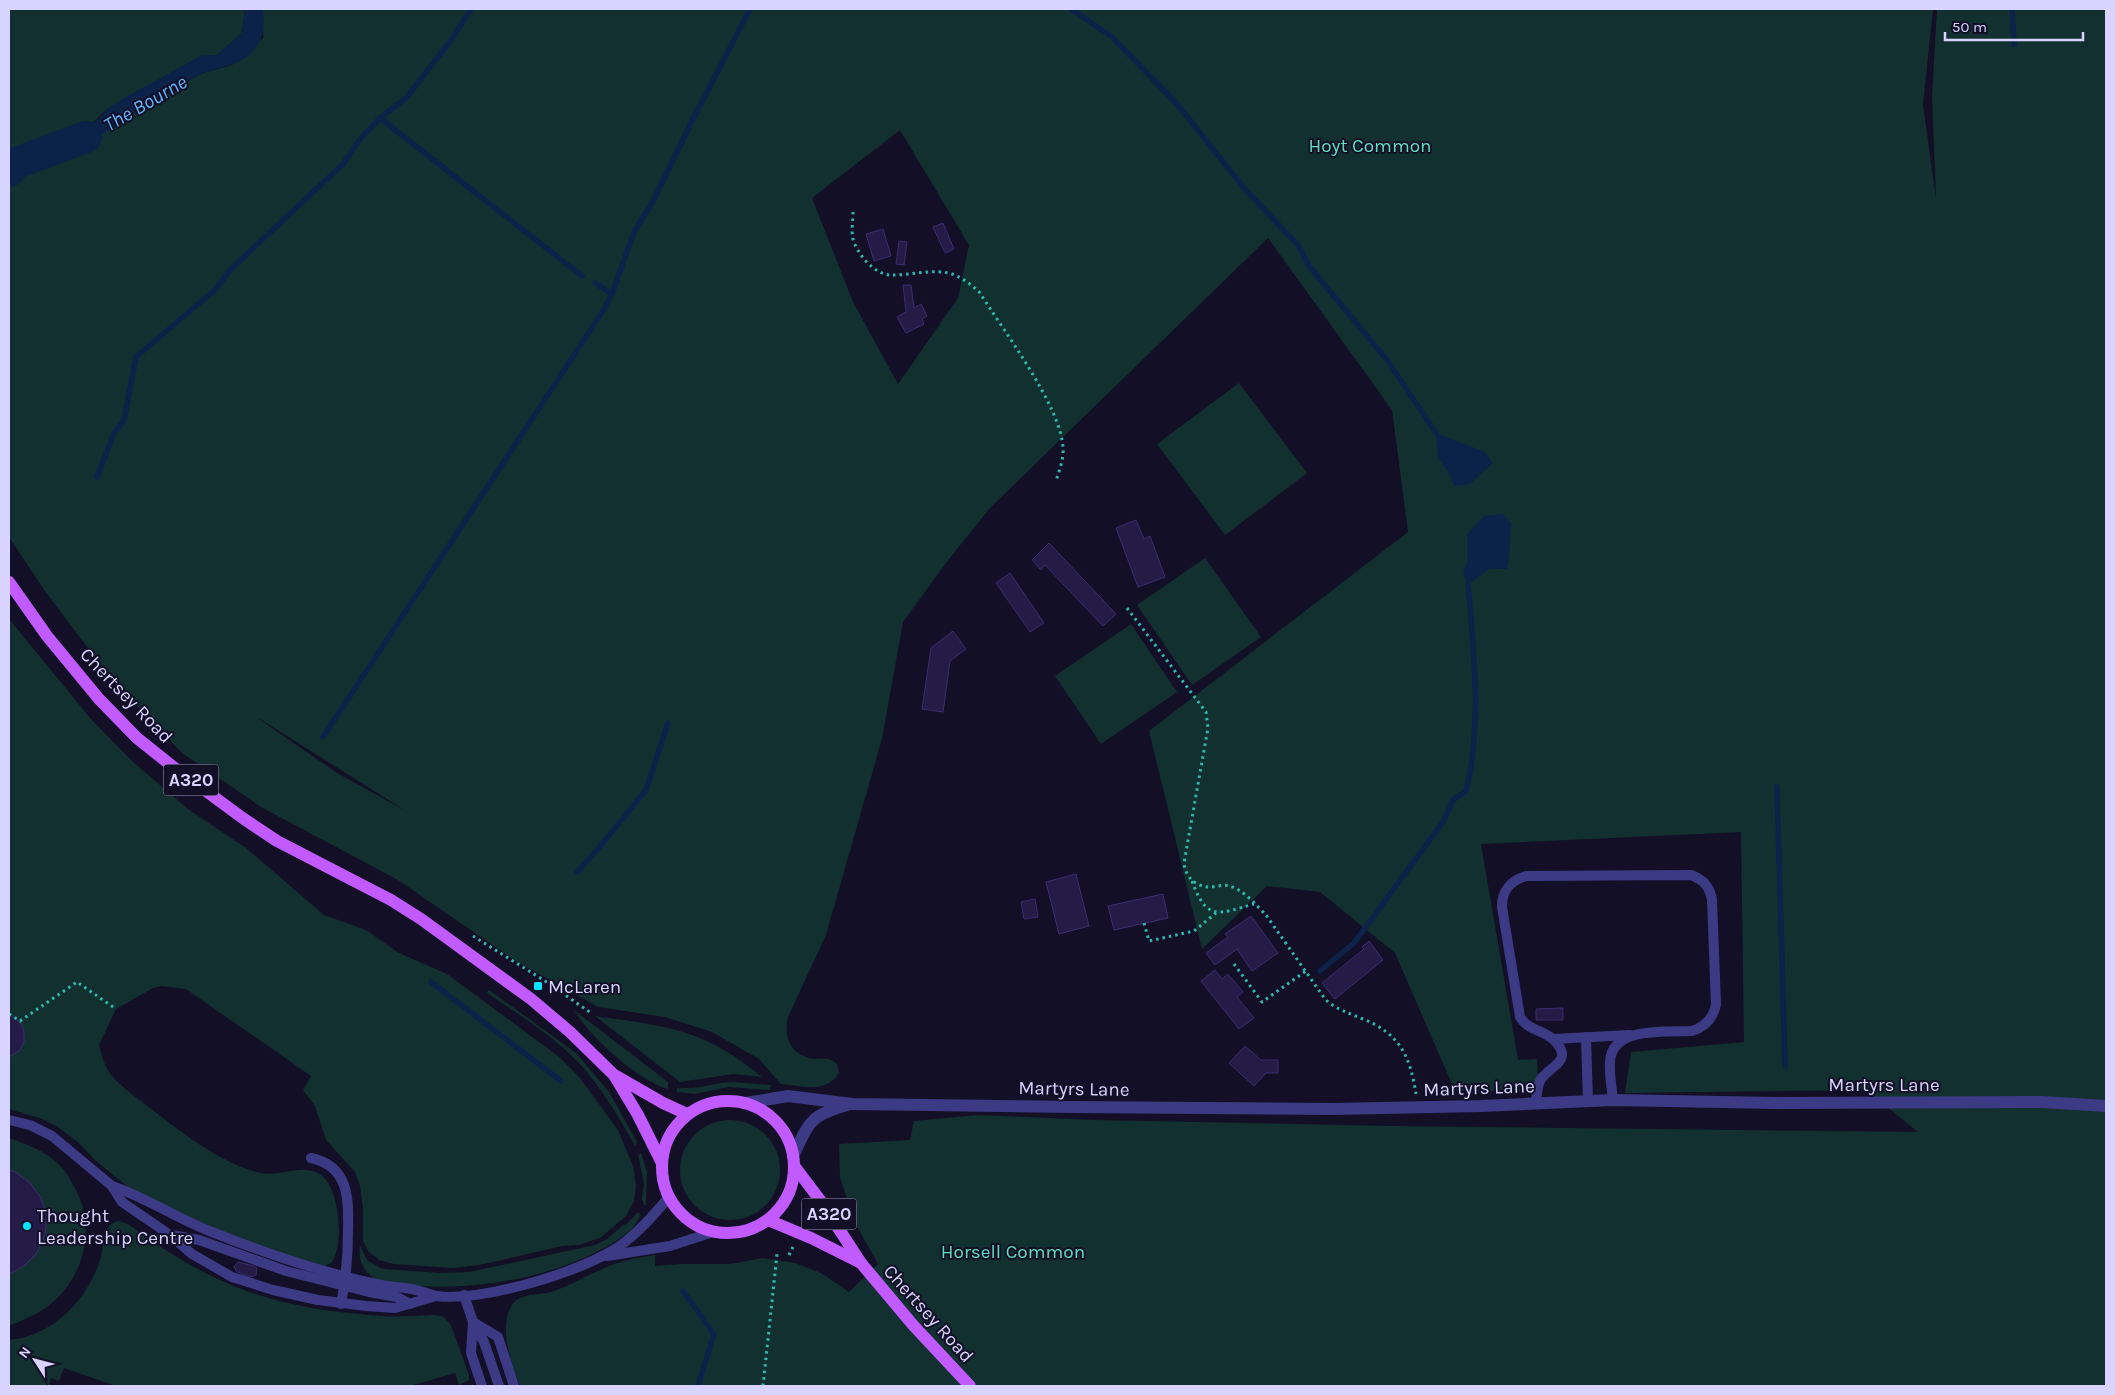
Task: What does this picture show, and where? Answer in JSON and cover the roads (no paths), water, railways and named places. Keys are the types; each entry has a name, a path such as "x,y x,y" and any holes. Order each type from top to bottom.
{"main road":[{"name":"Chertsey Road","path":"9,582 47,636 99,699 137,738 165,760 244,819 277,841 391,900 421,920 532,1000 570,1032 614,1075 658,1101 687,1114"},
{"name":"Chertsey Road","path":"614,1075 638,1115 661,1161"},
{"path":"725,1100 746,1103 766,1112 781,1127 791,1146 794,1162 793,1181 784,1202 768,1220 748,1230 730,1233 713,1232 697,1226 682,1216 668,1198 661,1176 661,1161 670,1132 687,1114 703,1104 725,1100"},
{"name":"Chertsey Road","path":"794,1162 861,1264 913,1325 970,1386"},
{"name":"Chertsey Road","path":"768,1220 811,1238 861,1264"}],"street":[{"name":"Martyrs Lane","path":"746,1103 788,1096 852,1104 1082,1107 1418,1107 1613,1100 1776,1103 2042,1102 2106,1106"},
{"name":"Martyrs Lane","path":"794,1162 811,1122 817,1116 852,1104"}],"lane":[{"path":"1535,1104 1540,1080 1559,1064 1562,1054 1559,1046 1553,1039 1530,1027 1520,1017 1502,907 1502,897 1509,886 1515,880 1526,876 1684,874 1698,877 1707,886 1712,900 1716,1005 1713,1015 1699,1029 1692,1031 1553,1039"},
{"path":"1613,1100 1610,1060 1612,1051 1623,1040 1633,1035"},
{"path":"1586,1037 1588,1101"},
{"path":"9,1120 30,1125 52,1136 112,1186 122,1202 170,1234 192,1254 232,1277 273,1290 341,1304 395,1308 437,1296"},
{"path":"311,1158 322,1160 336,1171 346,1192 349,1205 345,1282 341,1304"},
{"path":"112,1186 129,1192 211,1232 345,1282 396,1297 410,1304"},
{"path":"604,1256 641,1230 668,1198"},
{"path":"170,1234 199,1240 286,1271 437,1296 493,1292 532,1282 604,1256 670,1246 713,1232"},
{"path":"464,1295 473,1322 484,1342 499,1386"},
{"path":"473,1322 471,1353 482,1386"},
{"path":"473,1322 498,1337 514,1386"}],"water":[{"path":"245,9 263,9 264,23 261,38 245,58 239,62 201,74 107,132 68,152 47,159 43,144 50,140 61,140 80,132 95,122 110,107 203,55 217,55 242,33"},
{"path":"37,143 41,158 22,167 14,173 9,181 9,160"},
{"path":"1436,433 1485,452 1493,463 1470,484 1454,486 1448,472 1438,458"},
{"path":"1503,514 1511,523 1507,569 1489,569 1468,585 1463,573 1467,564 1467,534 1484,516"}],"waterway":[{"path":"97,477 114,433 124,420 136,357 216,289 230,270 343,164 361,138 380,118 406,98 449,43 471,9"},
{"path":"323,737 603,311 612,294 634,232 652,203 750,9"},
{"path":"1071,9 1112,37 1177,104 1244,188 1298,245 1309,266 1387,360 1436,433"},
{"path":"2012,9 2014,44"},
{"path":"380,118 582,276"},
{"name":"The Bourne","path":"9,171 16,163 86,137"},
{"path":"595,283 612,294"},
{"path":"1320,971 1354,943 1443,822 1453,800 1466,791 1471,767 1475,715 1474,662 1468,585"},
{"path":"577,872 646,790 668,723"},
{"path":"1777,787 1785,1066"},
{"path":"431,982 561,1081"},
{"path":"683,1291 714,1334 698,1386"}],"place":[{"name":"McLaren","path":"538,986"},
{"name":"Thought Leadership Centre","path":"27,1226"}],"park label":[{"name":"Hoyt Common","path":"1370,145"},
{"name":"Horsell Common","path":"1013,1251"}]}
